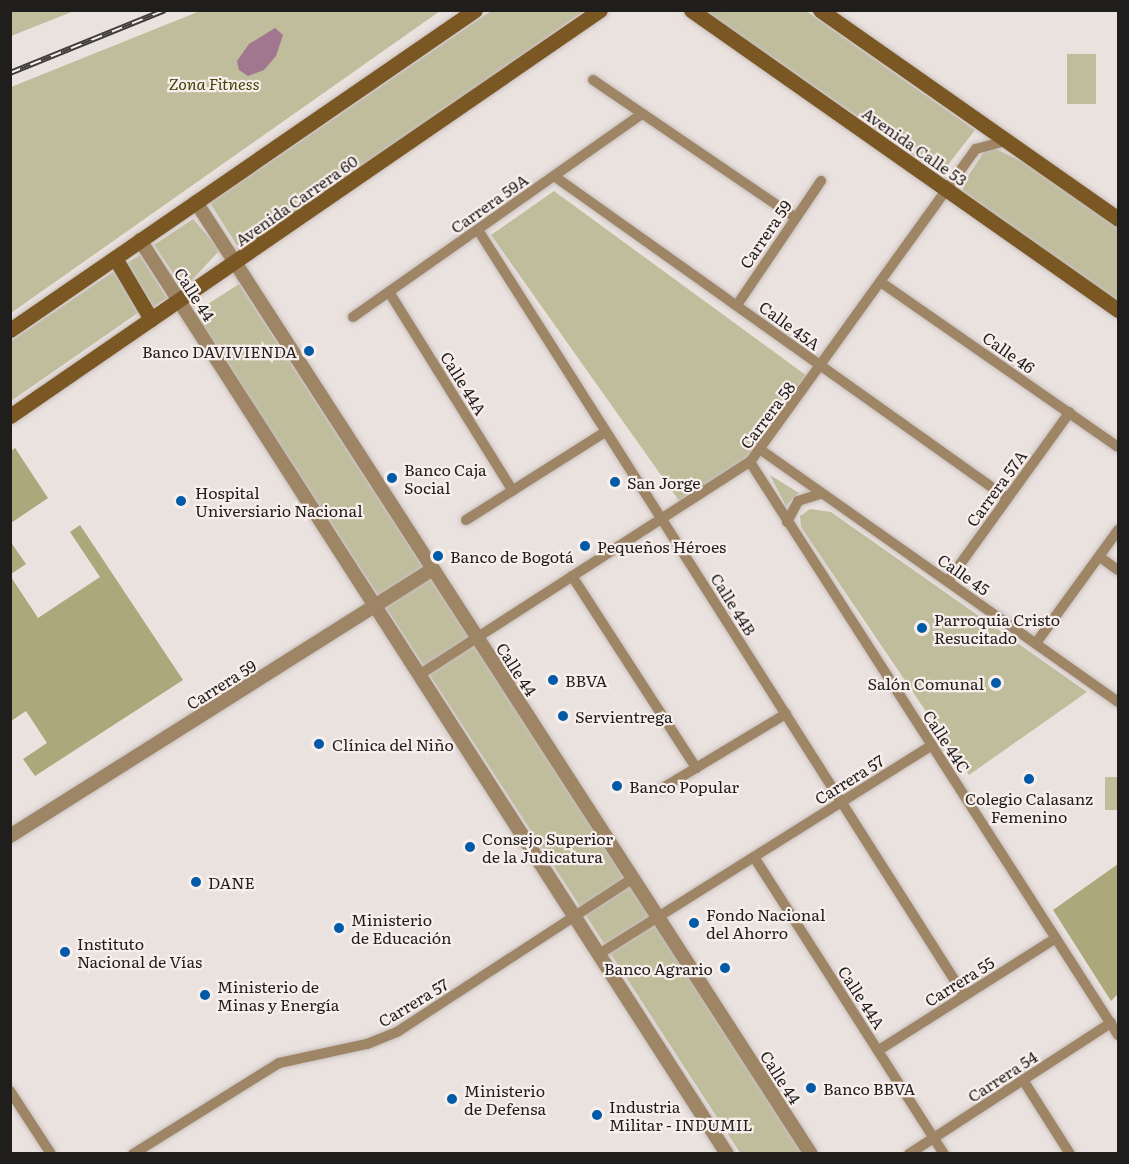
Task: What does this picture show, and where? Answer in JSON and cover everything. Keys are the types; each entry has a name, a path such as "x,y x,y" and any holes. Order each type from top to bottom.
{"main road":[{"path":"10,330 475,10"},
{"name":"Avenida Carrera 60","path":"10,416 235,264 600,10"},
{"name":"Avenida Calle 53","path":"691,10 1119,310"},
{"path":"819,10 1119,219"},
{"path":"115,258 151,319"}],"street":[{"path":"593,80 796,218"},
{"name":"Carrera 59A","path":"353,317 642,114"},
{"name":"Carrera 58","path":"419,675 750,462 822,368 976,149 1006,141"},
{"name":"Calle 45A","path":"554,176 1008,498"},
{"name":"Carrera 59","path":"737,305 821,182"},
{"name":"Calle 44","path":"196,202 810,1153"},
{"name":"Calle 44B","path":"478,230 964,995"},
{"name":"Calle 44","path":"141,240 727,1154"},
{"name":"Calle 46","path":"882,283 1119,447"},
{"name":"Calle 44A","path":"389,292 513,491"},
{"name":"Carrera 57A","path":"948,581 1070,412"},
{"path":"466,520 605,432"},
{"name":"Calle 45","path":"761,450 820,494 1119,702"},
{"name":"Calle 44C","path":"750,462 1119,1035"},
{"path":"787,522 798,501 820,494"},
{"path":"1036,643 1119,530"},
{"path":"1100,557 1119,570"},
{"name":"Carrera 59","path":"10,836 433,569"},
{"path":"572,576 696,768"},
{"path":"661,789 786,714"},
{"name":"Carrera 57","path":"598,954 932,745"},
{"name":"Carrera 59","path":"10,829 25,826"},
{"name":"Calle 44A","path":"754,858 944,1154"},
{"name":"Carrera 57","path":"133,1154 279,1063 367,1044 397,1032 633,878"},
{"name":"Carrera 55","path":"879,1050 1056,938"},
{"name":"Carrera 54","path":"909,1154 1111,1023"},
{"path":"1023,1080 1071,1154"},
{"path":"10,1091 51,1154"}],"green space":[{"path":"11,10 74,10 74,11 11,36"},
{"name":"Zona Fitness","path":"200,11 440,11 11,313 11,87"},
{"path":"491,11 584,11 241,252 210,203"},
{"path":"705,11 806,11 975,130 941,174"},
{"path":"1067,54 1096,54 1096,104 1067,104"},
{"path":"986,149 996,149 1034,167 1118,226 1118,302 963,191 964,182"},
{"path":"554,191 807,376 748,459 680,502 491,235"},
{"path":"193,219 220,250 191,281 180,283 154,245"},
{"path":"140,255 167,298 153,307 126,263"},
{"path":"116,270 142,310 11,401 11,341"},
{"path":"239,284 802,1151 798,1154 741,1154 195,313"},
{"path":"770,475 799,493 786,506"},
{"path":"810,509 831,512 1087,692 969,775 801,527 800,516"},
{"path":"1105,777 1118,777 1118,810 1105,810"}],"shaded area":[{"path":"275,28 283,35 276,56 264,70 248,76 239,70 237,61 249,44"},
{"path":"15,448 48,498 11,523 11,451"},
{"path":"80,525 183,680 35,776 23,759 47,743 26,711 11,721 11,577 38,618 100,577 70,532"},
{"path":"10,541 26,564 11,574 10,574"},
{"path":"1118,864 1118,994 1111,1001 1053,910"}],"railway":[{"path":"10,73 165,10"}],"place":[{"name":"Banco DAVIVIENDA","path":"309,351"},
{"name":"Banco Caja Social","path":"392,478"},
{"name":"San Jorge","path":"615,482"},
{"name":"Hospital Universiario Nacional","path":"181,501"},
{"name":"Pequeños Héroes","path":"585,546"},
{"name":"Banco de Bogotá","path":"438,556"},
{"name":"Parroquia Cristo Resucitado","path":"922,628"},
{"name":"BBVA","path":"553,680"},
{"name":"Salón Comunal","path":"996,683"},
{"name":"Servientrega","path":"563,716"},
{"name":"Clínica del Niño","path":"319,744"},
{"name":"Colegio Calasanz Femenino","path":"1029,779"},
{"name":"Banco Popular","path":"617,786"},
{"name":"Consejo Superior de la Judicatura","path":"470,847"},
{"name":"DANE","path":"196,882"},
{"name":"Fondo Nacional del Ahorro","path":"694,923"},
{"name":"Ministerio de Educación","path":"339,928"},
{"name":"Instituto Nacional de Vías","path":"65,952"},
{"name":"Banco Agrario","path":"725,968"},
{"name":"Ministerio de Minas y Energía","path":"205,995"},
{"name":"Banco BBVA","path":"811,1088"},
{"name":"Ministerio de Defensa","path":"452,1099"},
{"name":"Industria Militar - INDUMIL","path":"597,1115"}]}
